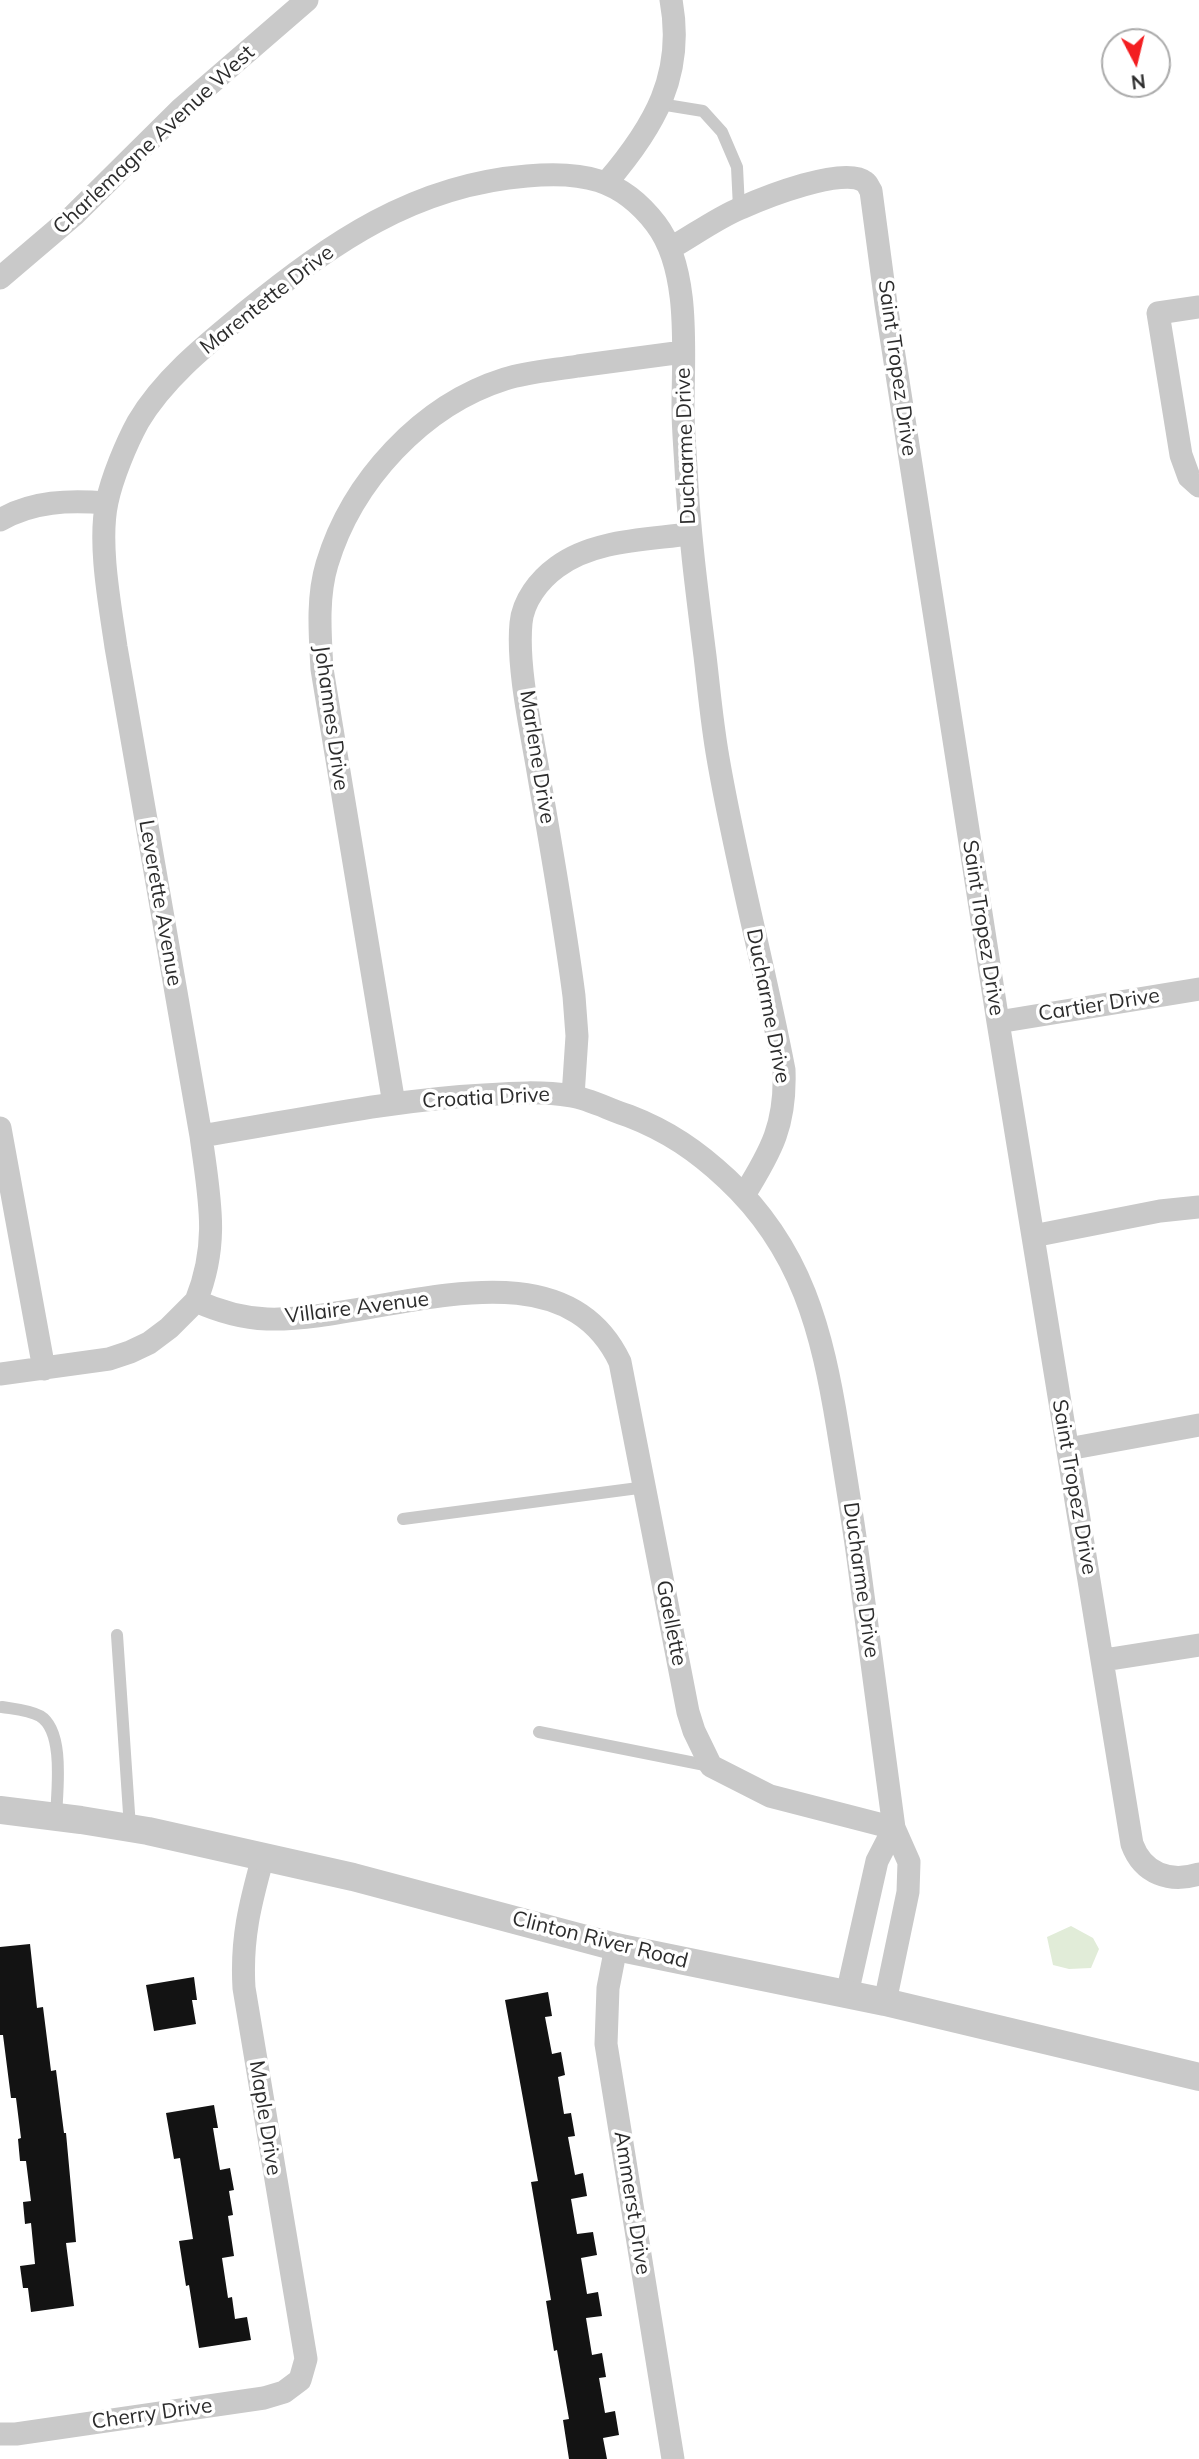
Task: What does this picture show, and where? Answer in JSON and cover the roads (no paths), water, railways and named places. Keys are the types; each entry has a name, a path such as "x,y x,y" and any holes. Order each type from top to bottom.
{"street":[{"name":"Charlemagne Avenue West","path":"0,278 74,215 181,109 307,0"},
{"path":"607,182 634,150 656,116 669,79 672,57 674,35 671,0"},
{"name":"Marentette Drive","path":"106,503 127,445 140,420 162,390 228,326 303,266 395,210 466,185 557,173 607,182"},
{"name":"Saint Tropez Drive","path":"671,248 739,208 808,184 855,178 865,182 871,191 888,318 998,1022 1132,1844 1136,1856 1144,1866 1156,1873 1172,1878 1199,1874"},
{"name":"Ducharme Drive","path":"607,182 645,211 671,248 682,309 683,416 689,534 718,758 783,1070 785,1092 780,1126 765,1162 744,1195 765,1219 801,1280 823,1347 850,1503 894,1828 909,1862 908,1892 885,2002"},
{"path":"1197,486 1184,467 1181,455 1158,313 1199,307"},
{"name":"Johannes Drive","path":"394,1104 322,669 322,589 335,543 359,496 394,450 415,431 455,403 504,379 534,372 683,352"},
{"path":"0,520 45,503 74,500 106,503"},
{"name":"Leverette Avenue","path":"106,503 108,585 116,648 201,1136 212,1232 210,1259 195,1301"},
{"name":"Marlene Drive","path":"573,1096 575,996 528,713 520,643 523,611 527,601 555,568 584,552 600,547 689,534"},
{"name":"Cartier Drive","path":"998,1022 1199,989"},
{"name":"Croatia Drive","path":"201,1136 394,1104 460,1096 532,1092 573,1096 655,1126 671,1135 703,1156 744,1195"},
{"path":"0,1128 44,1369"},
{"path":"1033,1236 1160,1211 1199,1207"},
{"name":"Villaire Avenue","path":"195,1301 217,1310 267,1319 309,1317 472,1293 514,1292 541,1296 568,1306"},
{"path":"0,1374 109,1359 130,1352 149,1343 169,1328 195,1301"},
{"name":"Gaellette","path":"568,1306 600,1329 620,1362 688,1712 711,1766"},
{"path":"1068,1449 1199,1425"},
{"path":"1104,1660 1199,1645"},
{"path":"711,1766 770,1797 894,1828 877,1861 847,1994"},
{"name":"Clinton River Road","path":"0,1810 130,1828 354,1877 616,1947 885,2002 1199,2077"},
{"name":"Maple Drive","path":"263,1857 251,1900 242,1953 244,1988 306,2359 300,2380"},
{"name":"Ammerst Drive","path":"616,1947 608,1988 606,2044 673,2459"},
{"name":"Cherry Drive","path":"0,2434 16,2434 264,2398 284,2392 300,2380"}],"lane":[{"path":"660,104 702,111 722,132 737,167 739,208"},
{"path":"404,1520 646,1486"},
{"path":"117,1635 130,1828"},
{"path":"2,1707 42,1717 52,1731 58,1758 56,1817"},
{"path":"539,1732 711,1766"}]}
